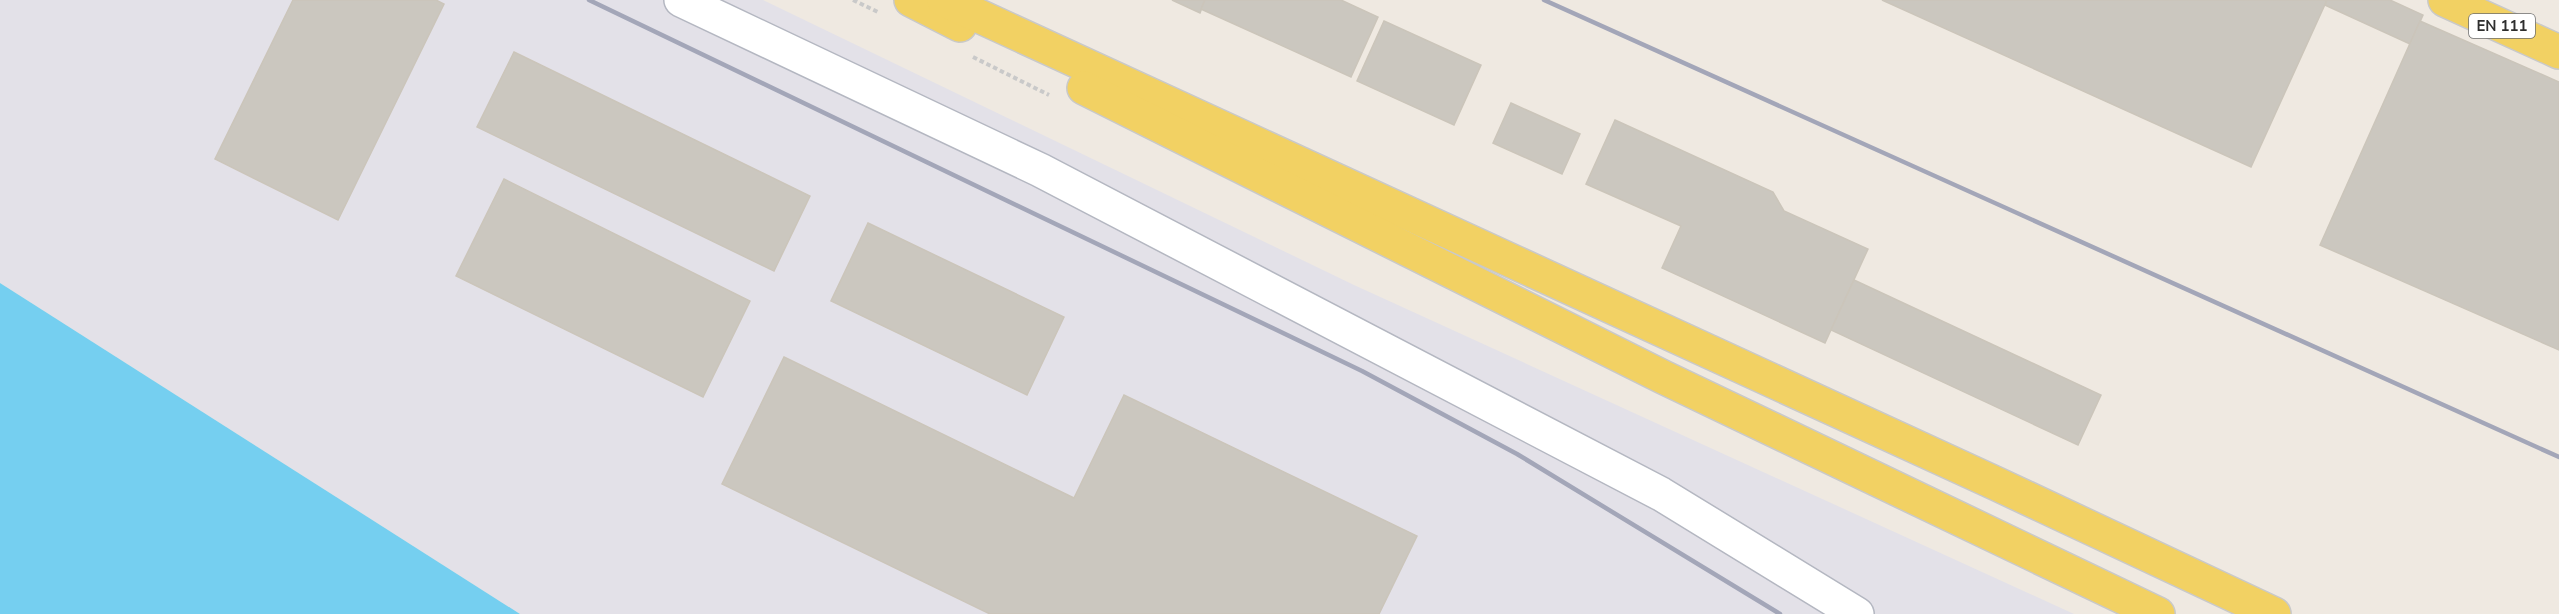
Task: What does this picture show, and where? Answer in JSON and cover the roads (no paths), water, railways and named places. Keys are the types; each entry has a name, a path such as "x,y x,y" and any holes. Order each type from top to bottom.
{"main road":[{"path":"911,0 1663,377 2158,614"},
{"path":"944,0 1986,478 2274,614"},
{"name":"EN 111","path":"2445,0 2559,52"}],"lane":[{"path":"681,0 1061,181 1661,494 1857,614"}],"water":[{"path":"0,283 520,614 0,614"}],"railway":[{"path":"589,0 1362,371 1517,454 1780,614"},
{"path":"1544,0 2559,457"}]}
